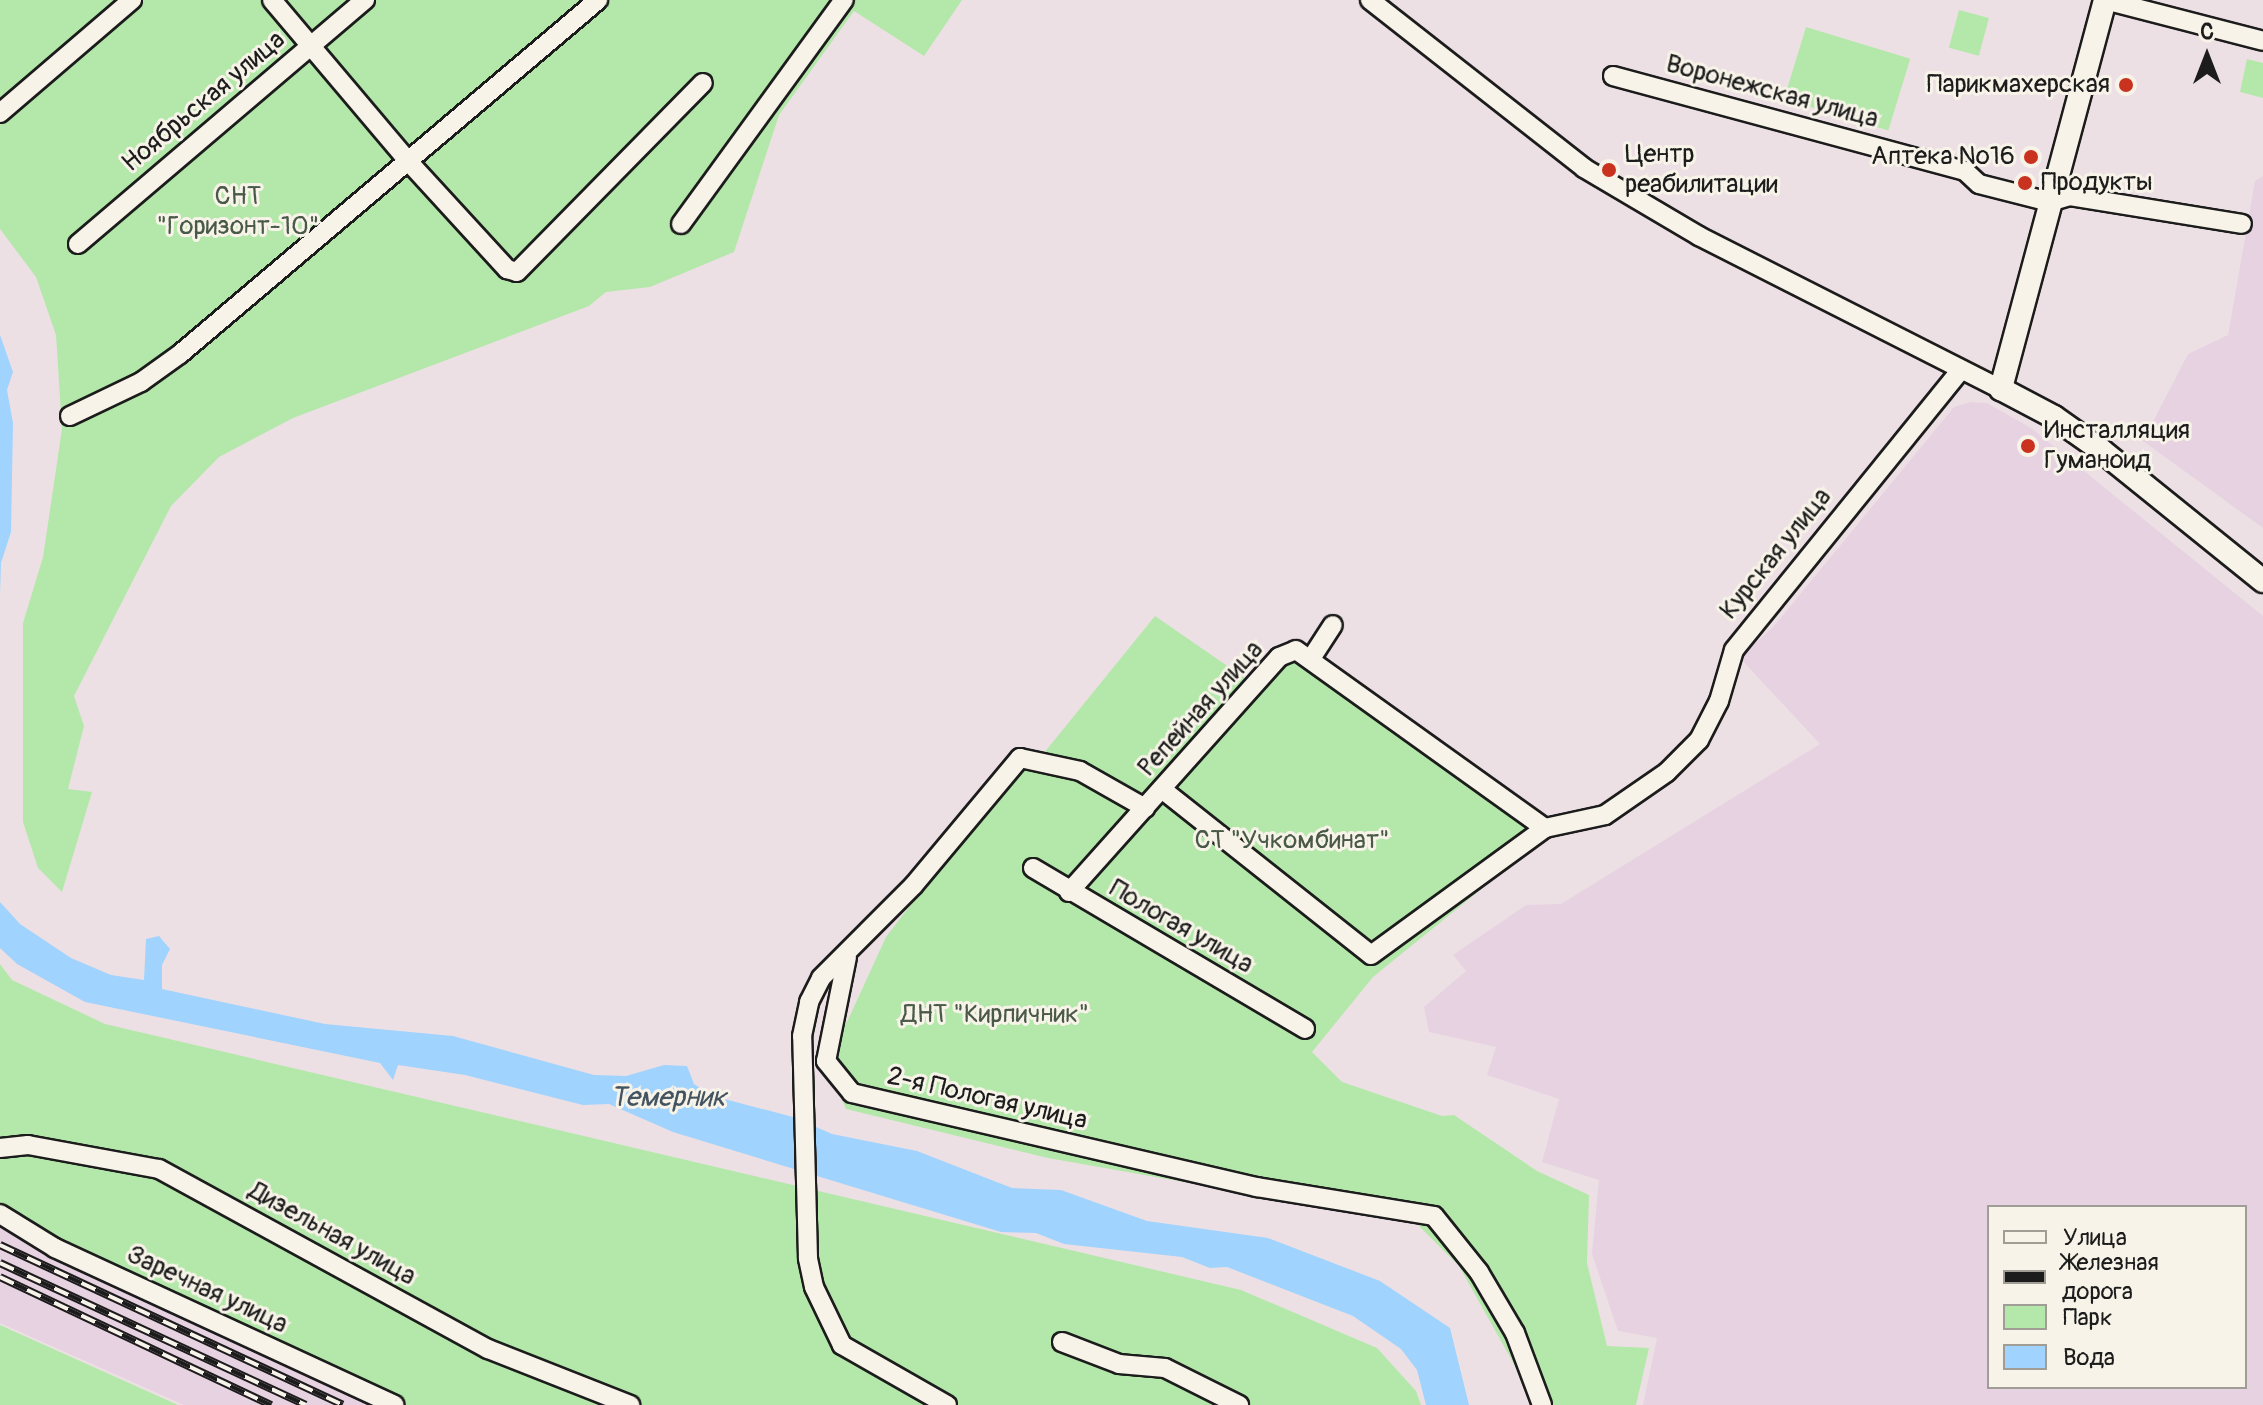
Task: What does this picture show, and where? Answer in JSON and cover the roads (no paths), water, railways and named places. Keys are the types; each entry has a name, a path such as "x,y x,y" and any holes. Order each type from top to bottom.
{"main road":[{"path":"2105,0 2001,389 2054,417 2102,451 2263,581"}],"street":[{"path":"0,113 132,0"},
{"path":"272,0 408,161 507,269 517,272 529,264 590,192 703,83"},
{"name":"Ноябрьская улица","path":"78,244 365,0"},
{"path":"70,416 141,382 180,354 598,0"},
{"path":"681,224 844,0"},
{"path":"1370,0 1584,168 1699,236 2001,389"},
{"path":"2105,0 2263,41"},
{"name":"Воронежская улица","path":"1613,76 1965,171 1979,184 2050,202 2070,196 2242,224"},
{"name":"Курская улица","path":"1163,790 1371,955 1545,828 1605,815 1667,772 1699,740 1719,701 1734,650 1961,370"},
{"path":"1333,625 1312,657 1545,828"},
{"name":"Репейная улица","path":"1069,892 1279,657 1296,650 1312,657"},
{"name":"2-я Пологая улица","path":"1145,808 1080,771 1020,758 847,957 826,1061 852,1093 1263,1189 1434,1216 1479,1272 1515,1333 1542,1405"},
{"name":"Пологая улица","path":"1033,868 1305,1029"},
{"path":"847,957 821,978 809,1002 802,1036 814,1287 842,1345 947,1405"},
{"name":"Дизельная улица","path":"0,1148 10,1151 28,1145 159,1169 488,1349 630,1405"},
{"name":"Заречная улица","path":"0,1214 55,1248 395,1405"},
{"path":"1062,1342 1119,1364 1165,1368 1239,1405"}],"water":[{"path":"0,335 13,372 7,390 13,423 11,532 1,563 0,595"},
{"name":"Темерник","path":"0,902 20,924 71,958 111,975 144,980 146,939 159,936 170,949 162,965 162,989 325,1024 453,1036 594,1075 626,1076 664,1065 687,1066 694,1084 713,1096 793,1117 832,1134 917,1151 1012,1188 1061,1190 1147,1221 1268,1238 1380,1281 1450,1328 1469,1405 1426,1405 1417,1370 1401,1349 1353,1316 1227,1267 1210,1268 1182,1257 1064,1244 1036,1233 1001,1232 673,1132 609,1104 583,1105 465,1075 398,1065 393,1080 380,1063 85,1002 17,964 0,948"}],"railway":[{"path":"0,1245 343,1405"},
{"path":"0,1263 306,1405"},
{"path":"0,1277 271,1405"}],"place":[{"name":"Парикмахерская","path":"2126,85"},
{"name":"Аптека №16","path":"2031,157"},
{"name":"Центр реабилитации","path":"1609,170"},
{"name":"Продукты","path":"2025,183"},
{"name":"Инсталляция Гуманоид","path":"2028,446"}],"park label":[{"name":"СНТ \"Горизонт-10\"","path":"238,212"},
{"name":"СТ \"Учкомбинат\"","path":"1292,841"},
{"name":"ДНТ \"Кирпичник\"","path":"995,1015"}]}
